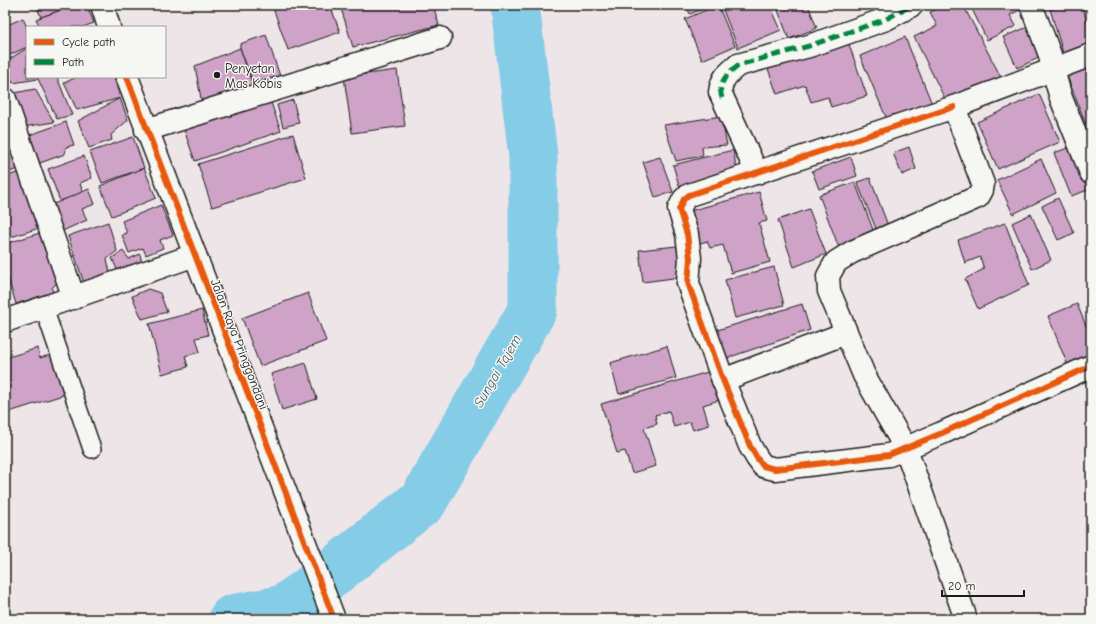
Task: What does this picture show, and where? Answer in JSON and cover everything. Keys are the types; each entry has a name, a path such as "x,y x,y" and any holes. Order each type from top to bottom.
{"street":[{"path":"102,5 109,26"},
{"path":"757,173 720,92 721,83 730,72 738,65 809,46 886,19 912,5"},
{"path":"1031,5 1050,55 1061,98 1091,173"},
{"path":"146,130 440,38"},
{"path":"1091,55 954,107 689,195 684,199 679,209 687,234 690,258 688,283 723,380 750,446 763,466 775,469 888,455 906,449 1091,366"},
{"name":"Jalan Raya Pringgondani","path":"127,78 332,616"},
{"path":"5,99 74,298"},
{"path":"954,107 983,184 982,190 978,197 852,252 836,262 828,276 829,291 864,375 906,449 966,619"},
{"path":"5,321 195,255"},
{"path":"723,380 846,333"}],"lane":[{"path":"44,308 92,449"}],"building":[{"path":"5,5 8,14 5,15"},
{"path":"36,5 59,5 61,10 41,17"},
{"path":"59,5 75,5 61,10"},
{"path":"75,5 87,5 94,23 86,26 40,26 36,19"},
{"path":"272,5 330,5 340,32 288,50"},
{"path":"340,5 433,5 439,25 353,47"},
{"path":"686,5 712,5 690,14"},
{"path":"718,5 735,46 702,60 685,19"},
{"path":"721,5 770,5 781,30 738,48"},
{"path":"776,5 808,5 817,28 789,39"},
{"path":"945,5 963,5 1002,79 948,105 914,37 937,26 930,12"},
{"path":"970,5 1030,5 1010,15 1016,26 987,40"},
{"path":"1064,5 1082,5 1091,35 1091,48 1064,56 1050,9"},
{"path":"23,18 26,26 26,47 5,57 5,26"},
{"path":"1033,25 1045,55 1017,68 1003,37"},
{"path":"266,35 281,79 255,88 240,48 240,44"},
{"path":"905,37 932,104 888,122 860,56"},
{"path":"847,39 867,96 831,107 828,97 811,102 805,85 777,94 767,66"},
{"path":"240,48 253,86 227,92 225,100 202,104 195,66"},
{"path":"26,49 26,78 38,79 13,83 5,62"},
{"path":"1091,66 1091,125 1087,127 1067,76"},
{"path":"397,70 405,126 352,133 344,77"},
{"path":"37,78 57,78 72,115 57,119"},
{"path":"75,78 114,78 120,98 77,110 64,83"},
{"path":"35,89 54,122 23,127 9,94"},
{"path":"1039,94 1060,142 998,169 977,122"},
{"path":"269,97 281,131 195,161 183,127"},
{"path":"120,98 128,120 111,135 112,140 89,148 78,121"},
{"path":"293,100 299,123 283,127 277,105"},
{"path":"721,116 727,145 702,147 703,156 676,161 664,125"},
{"path":"66,122 74,145 66,147 65,154 37,164 27,136"},
{"path":"5,123 19,169 5,173"},
{"path":"293,134 306,178 212,207 198,164"},
{"path":"133,137 144,168 102,183 90,152"},
{"path":"1076,145 1091,185 1091,189 1071,196 1054,153"},
{"path":"909,147 916,169 902,175 893,153"},
{"path":"733,150 738,176 681,192 673,165"},
{"path":"84,156 92,178 80,183 83,193 60,201 48,169"},
{"path":"660,157 673,192 655,197 643,162"},
{"path":"851,157 857,176 819,189 812,171"},
{"path":"1041,159 1056,193 1013,214 997,180"},
{"path":"144,168 156,198 112,216 100,186"},
{"path":"20,172 39,228 5,239 5,177"},
{"path":"870,178 890,231 879,236 857,182"},
{"path":"855,182 875,235 839,248 819,195"},
{"path":"89,189 95,204 82,209 87,220 60,232 49,206"},
{"path":"759,192 767,221 759,223 770,262 731,273 723,245 710,248 707,241 691,246 682,213"},
{"path":"1058,198 1074,233 1058,240 1042,206"},
{"path":"161,205 173,235 160,240 163,248 146,255 143,248 129,253 122,235 127,233 122,221"},
{"path":"809,209 826,254 794,267 778,220"},
{"path":"1031,214 1051,260 1032,269 1012,223"},
{"path":"108,222 117,251 107,259 111,277 86,289 68,236"},
{"path":"1005,223 1029,285 978,309 965,279 984,269 980,257 965,263 958,240"},
{"path":"46,231 61,278 52,288 53,292 16,304 5,269 5,244"},
{"path":"677,246 681,277 643,282 639,250"},
{"path":"123,251 129,259 140,254 142,264 119,274 112,258"},
{"path":"774,267 784,305 735,318 725,280"},
{"path":"148,289 160,293 167,312 142,319 132,296"},
{"path":"308,293 326,341 260,366 242,318"},
{"path":"802,304 810,330 721,360 711,332"},
{"path":"1077,304 1091,338 1091,357 1068,366 1048,316"},
{"path":"202,310 208,335 196,338 200,352 185,356 188,367 162,374 149,324"},
{"path":"667,346 676,378 619,394 610,363"},
{"path":"38,348 40,358 53,354 66,394 6,413 5,358"},
{"path":"306,363 317,399 282,410 271,374"},
{"path":"711,371 719,400 703,405 709,425 693,430 690,422 674,427 669,411 655,415 657,424 644,428 656,466 632,473 625,451 617,453 601,404"}],"waterway":[{"name":"Sungai Tajem","path":"233,619 284,609 308,592 423,501 533,309 533,156 515,5"}],"marked path":[{"path":"722,98 722,83 727,75 738,65 809,46 886,19 912,5"}],"cycle path":[{"path":"127,78 334,619"},
{"path":"954,107 689,195 684,199 679,209 687,234 690,258 688,283 723,380 750,446 763,466 775,469 889,455 942,433 1091,366"}],"place":[{"name":"Penyetan Mas Kobis","path":"217,75"}]}
